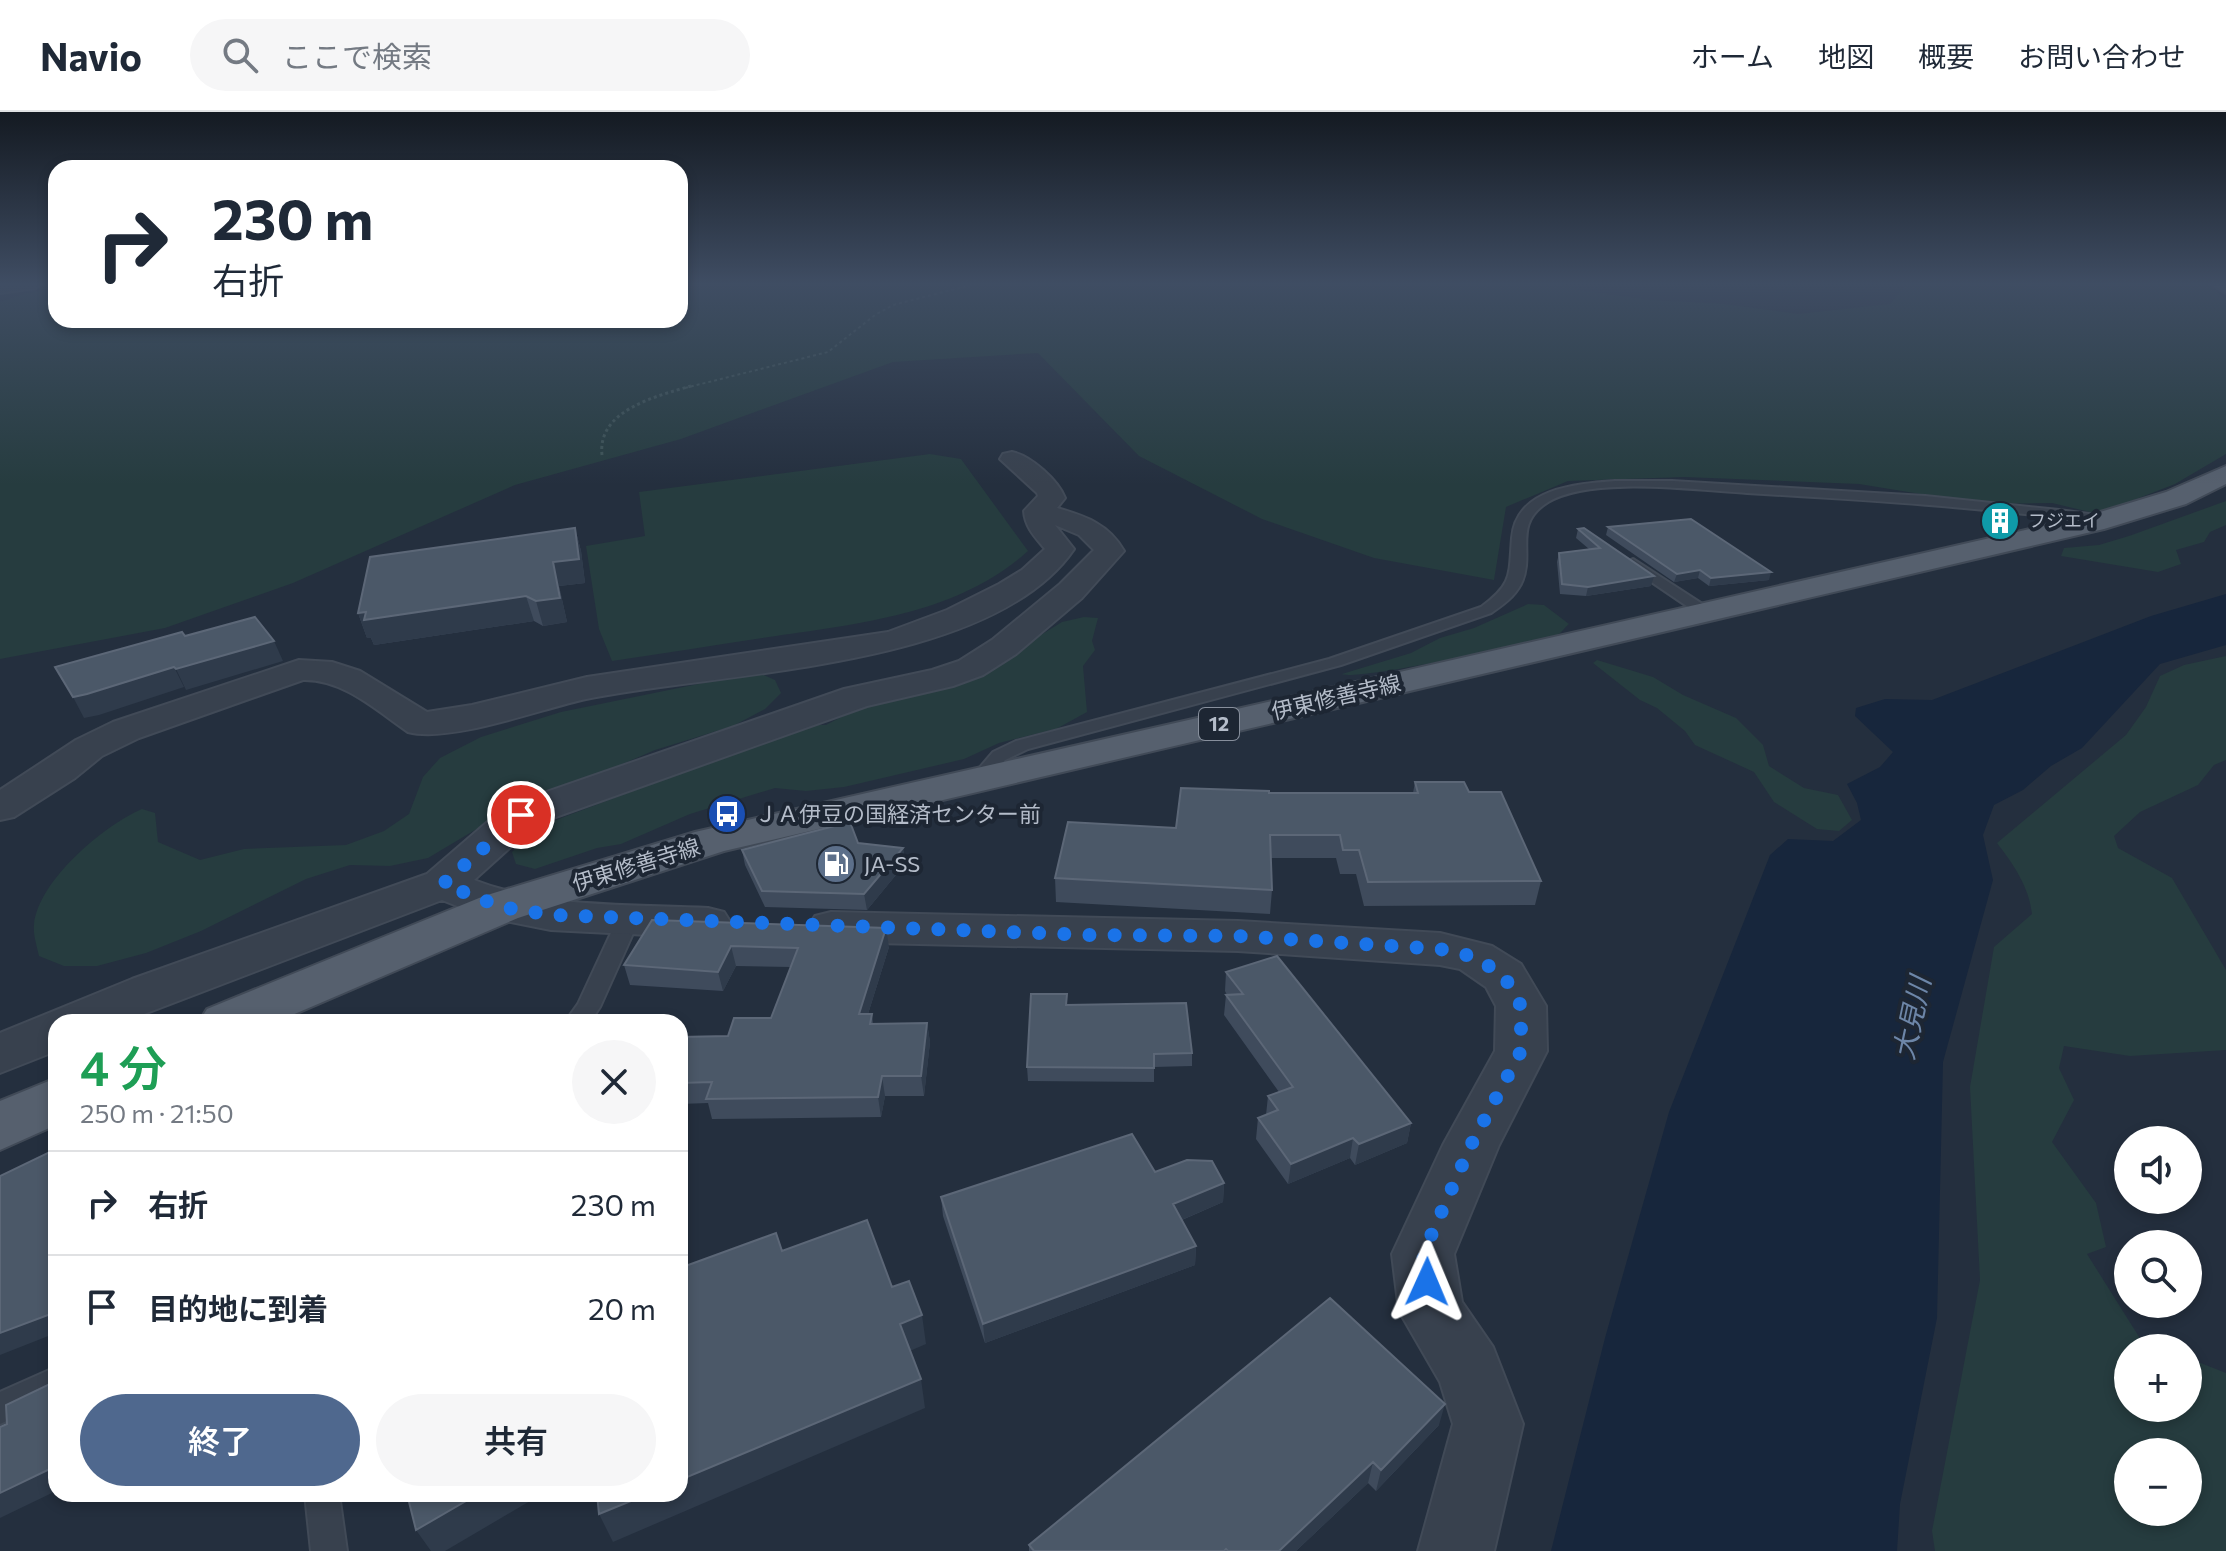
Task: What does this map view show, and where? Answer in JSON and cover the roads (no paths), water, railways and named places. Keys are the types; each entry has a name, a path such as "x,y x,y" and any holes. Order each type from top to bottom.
{"main road":[{"name":"伊東修善寺線","path":"245,1014 501,907 711,841 2104,520 2176,498 2226,474"},
{"path":"0,1127 48,1104"}],"street":[{"path":"1012,459 1049,490 1052,498 1038,511"},
{"path":"0,808 61,770 89,748 126,730 299,670 318,668 336,671 421,724 472,716 587,688 893,641 931,630 1021,584 1056,559 1060,549 1042,530 1038,511"},
{"path":"94,1014 443,884 521,815 857,697 941,679 971,668 1004,647 1071,591 1109,551 1094,531 1038,511"},
{"path":"443,884 501,907 551,915 1090,935 1238,936 1399,946 1440,949 1475,957 1504,976 1521,1006 1521,1051 1471,1145 1423,1254 1431,1311 1469,1369 1488,1424 1456,1551"},
{"path":"0,1054 48,1033"}],"lane":[{"path":"979,779 999,756 1022,745 1294,673 1505,601 1516,582 1520,556 1517,531 1527,512 1545,498 1562,492 1621,486 1689,486 1869,494 2004,506 2104,520"},
{"path":"1616,551 1705,612"},
{"path":"583,1014 628,920"},
{"path":"0,1408 48,1386"},
{"path":"323,1502 329,1551"}],"water":[{"name":"大見川","path":"2226,594 2226,645 2160,664 2082,748 2051,766 2023,790 1994,805 1983,835 1993,880 1943,1062 1937,1318 1900,1504 1897,1551 1551,1551 1605,1338 1669,1112 1770,855 1788,839 1833,841 1861,820 1857,803 1847,784 1880,767 1893,752 1855,716 1856,708 1885,699 1932,700 2151,616"}],"place":[{"name":"フジエイ","path":"2000,521"},
{"name":"ＪＡ伊豆の国経済センター前","path":"727,814"},
{"name":"JA-SS","path":"836,864"}]}
